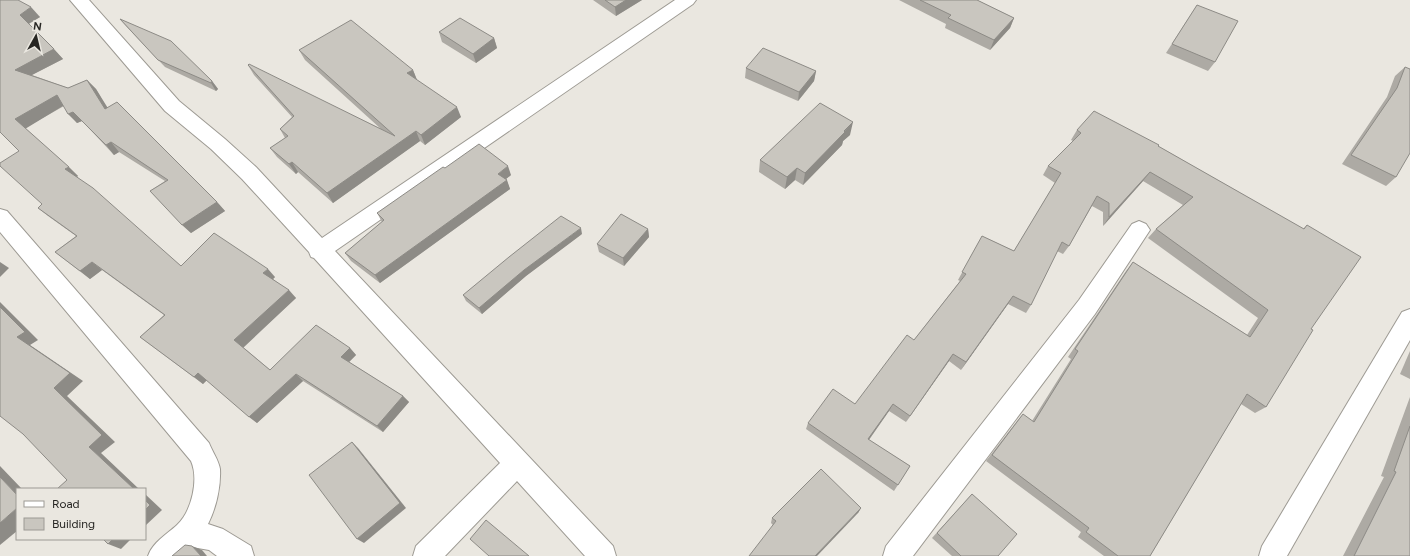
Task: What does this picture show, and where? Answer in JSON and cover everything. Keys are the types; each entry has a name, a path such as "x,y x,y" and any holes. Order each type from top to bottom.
{"street":[{"path":"79,0 172,106 218,144 249,173 319,251 602,556"},
{"path":"319,251 687,0"},
{"path":"0,217 200,452 207,468 206,489 200,510 188,533 161,556"},
{"path":"896,556 1087,306 1139,230"},
{"path":"1272,556 1410,319"},
{"path":"426,556 516,464"},
{"path":"188,533 214,538 241,556"}],"building":[{"path":"0,0 18,0 31,7 20,15 54,49 15,70 68,88 87,80 105,109 117,102 217,202 182,225 150,191 168,180 111,142 106,145 73,112 68,114 57,95 15,119 69,167 65,169 93,188 181,266 214,233 268,269 263,273 289,290 234,340 270,370 316,325 350,348 341,357 403,396 377,426 296,374 249,417 198,373 194,377 140,337 165,315 92,262 80,271 55,252 77,236 38,208 42,204 0,166 0,163 19,151 0,132"},
{"path":"605,0 626,0 615,7"},
{"path":"920,0 977,0 1014,18 994,40 948,18 951,15"},
{"path":"1197,5 1238,21 1215,62 1172,44"},
{"path":"460,18 494,38 473,54 439,32"},
{"path":"120,19 171,41 212,81 211,83 158,60"},
{"path":"351,20 413,70 407,73 457,107 421,135 416,131 327,193 292,162 289,164 270,148 288,136 280,129 294,116 248,65 249,64 395,136 299,50"},
{"path":"763,48 816,71 799,92 746,68"},
{"path":"1405,67 1410,69 1410,153 1396,177 1351,155 1397,88"},
{"path":"820,103 853,122 805,173 797,168 787,177 760,160"},
{"path":"1094,111 1159,145 1158,146 1304,229 1307,225 1361,257 1311,329 1313,330 1266,407 1247,394 1150,556 1118,556 1086,532 1089,528 992,455 1023,414 1034,422 1078,351 1075,349 1133,262 1250,337 1268,310 1156,229 1193,197 1150,172 1109,217 1109,203 1097,196 1069,246 1062,242 1031,305 1013,296 966,362 953,354 910,416 893,404 868,439 910,466 898,485 808,423 833,389 855,404 907,335 914,340 966,274 962,272 982,236 1014,251 1061,173 1048,166 1081,133 1077,130"},
{"path":"479,144 508,166 498,174 507,180 375,275 345,253 384,220 377,213"},
{"path":"621,214 648,229 623,258 597,244"},
{"path":"561,216 581,228 524,270 479,308 463,295 509,257"},
{"path":"0,307 25,332 17,337 70,373 54,388 102,435 89,447 133,488 58,488 67,480 23,434 0,416"},
{"path":"1410,426 1410,556 1354,556 1396,472 1394,471"},
{"path":"352,442 400,503 357,539 309,475"},
{"path":"821,469 861,508 815,556 749,556 776,521 772,518"},
{"path":"0,477 16,494 16,509 0,523"},
{"path":"972,494 1017,534 998,556 961,556 937,533"},
{"path":"146,501 150,505 146,509"},
{"path":"486,520 529,556 489,556 470,539"},
{"path":"104,540 112,540 108,544"},
{"path":"185,545 192,546 201,556 172,556"}]}
